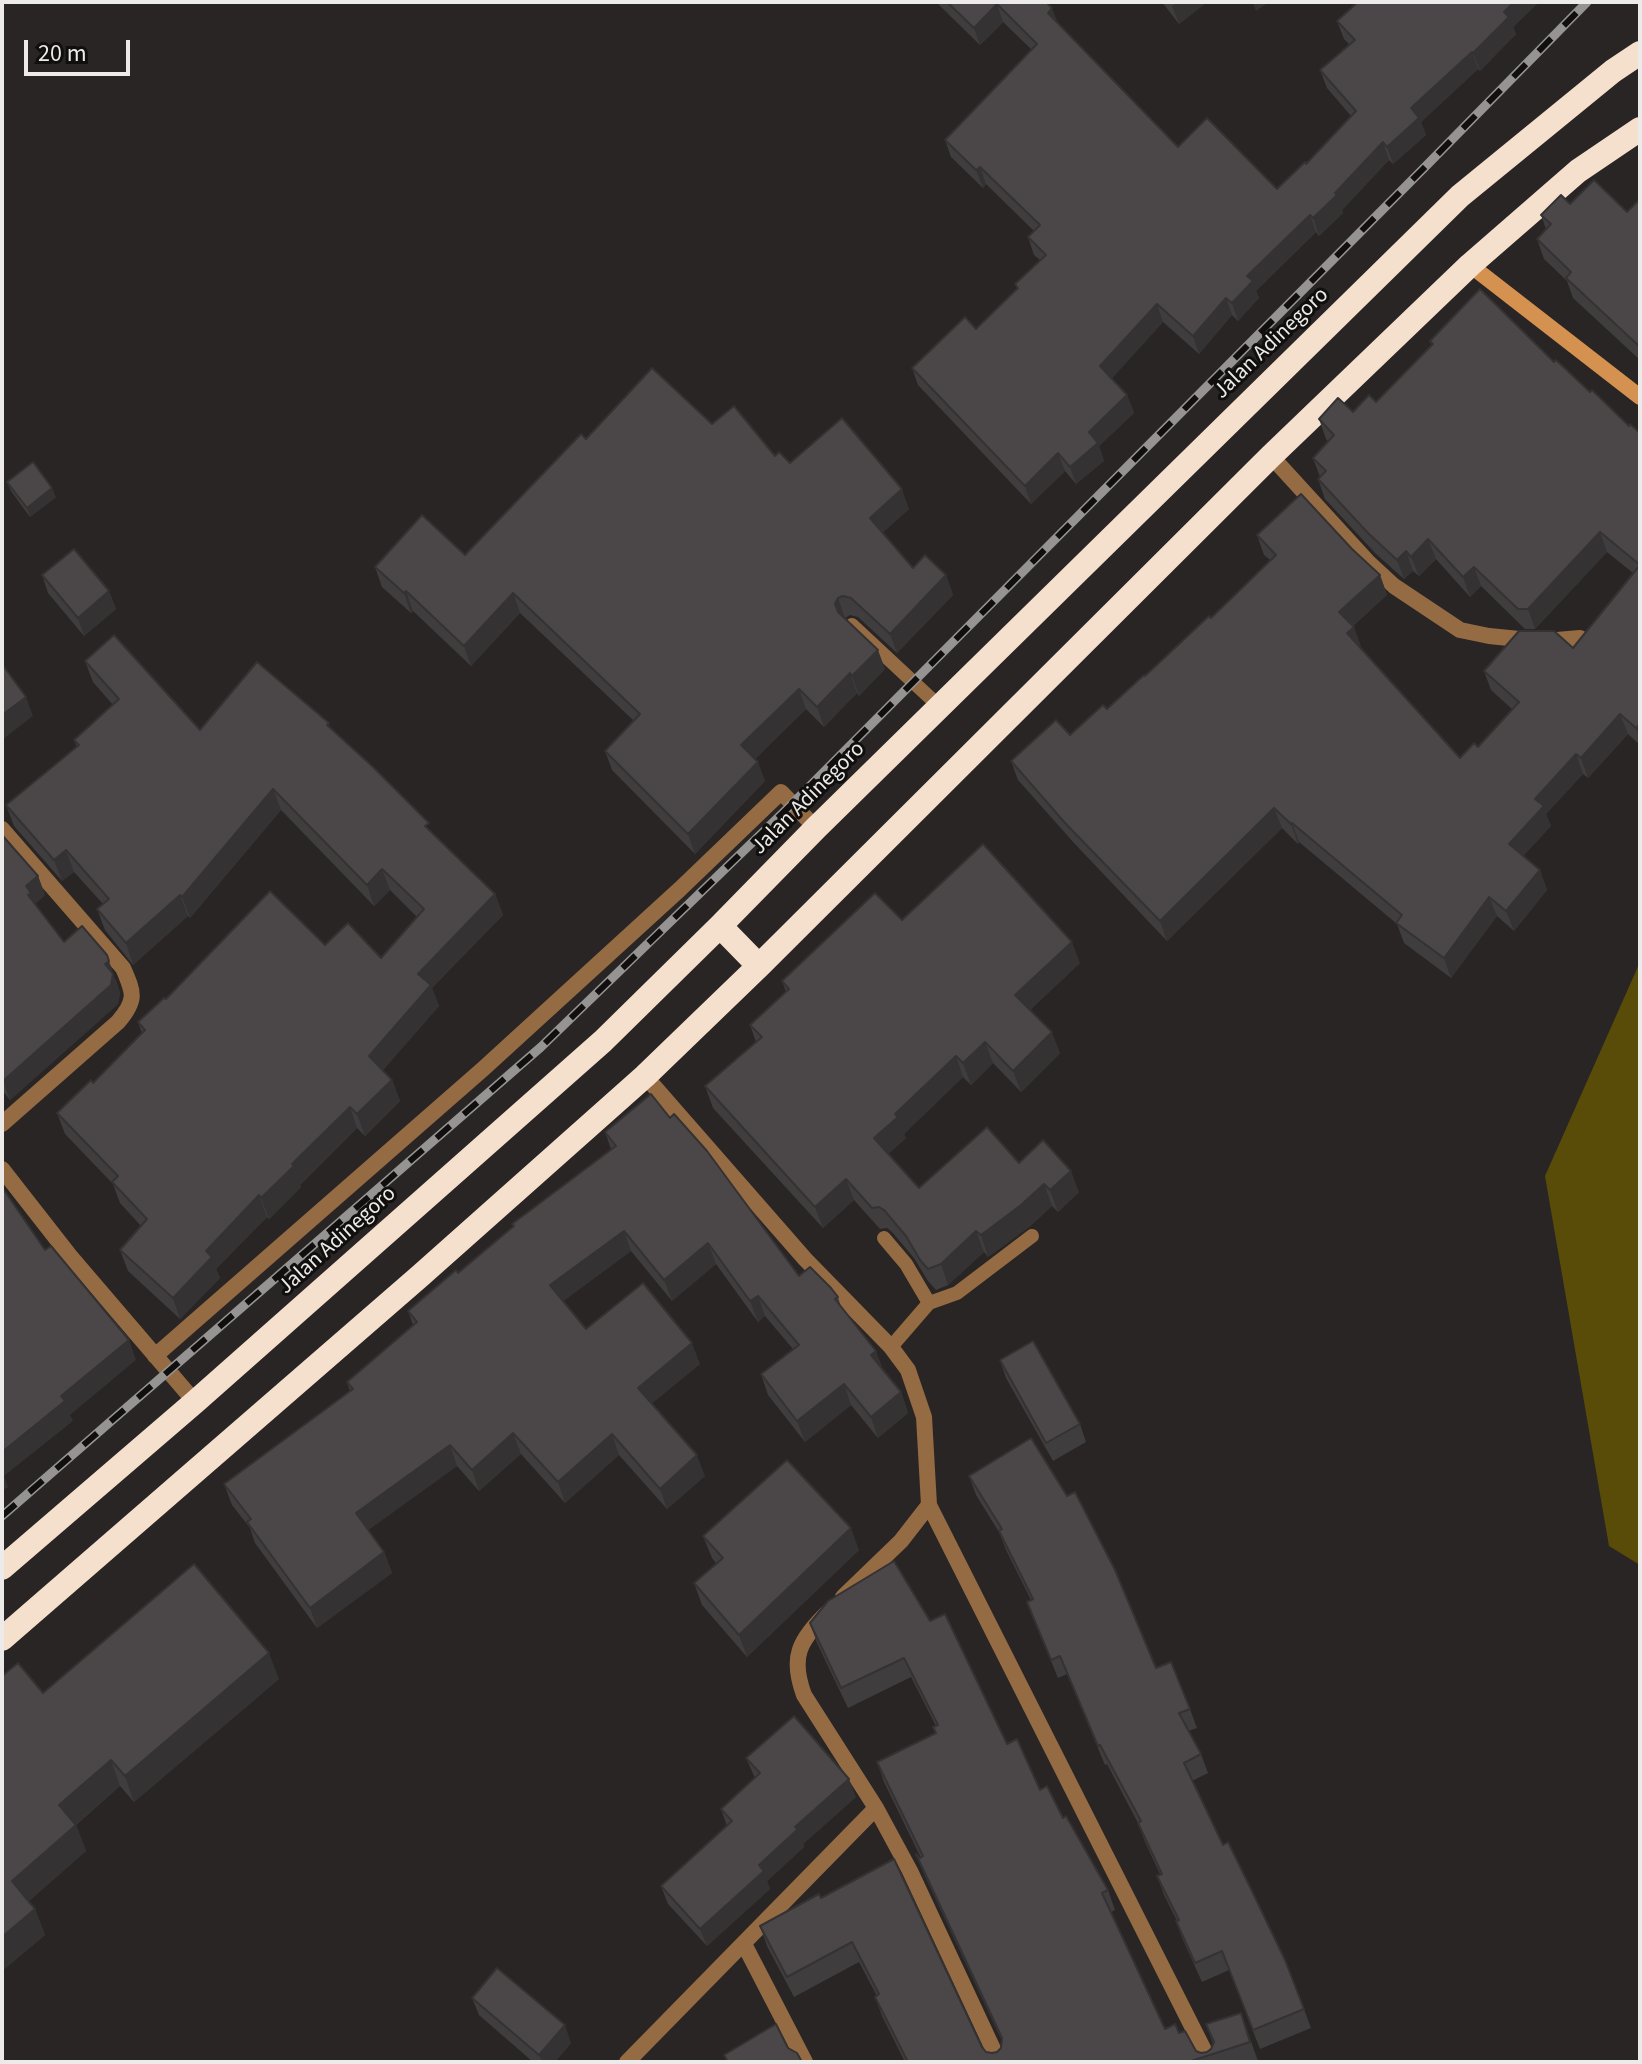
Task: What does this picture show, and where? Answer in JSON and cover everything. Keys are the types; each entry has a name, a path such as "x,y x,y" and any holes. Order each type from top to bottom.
{"highway":[{"name":"Jalan Adinegoro","path":"2,1568 195,1402 603,1041 1460,196 1613,71 1640,53"},
{"path":"2,1639 645,1076 1271,456 1470,265 1578,171 1640,129"},
{"path":"720,926 759,966"}],"street":[{"path":"1470,265 1640,397"},
{"path":"1271,456 1367,561 1394,586 1460,630 1529,640 1580,638"},
{"path":"155,1356 483,1069 781,792 816,828"},
{"path":"2,829 123,968 133,995 129,1009 118,1022 2,1124"},
{"path":"645,1076 805,1259 891,1347 908,1370 924,1417 929,1505 1210,2062"},
{"path":"2,1169 70,1256 195,1402"},
{"path":"929,1505 901,1541 817,1623 801,1646 796,1663 804,1695 876,1808 910,1871 999,2062"},
{"path":"627,2062 876,1808"},
{"path":"744,1944 805,2062"}],"lane":[{"path":"852,625 940,707"},
{"path":"891,1347 929,1303 957,1293 1032,1236"},
{"path":"884,1238 906,1264 929,1303"}],"shaded area":[{"path":"1640,962 1640,1565 1609,1546 1545,1176"}],"building":[{"path":"947,2 1046,2 1052,8 1048,13 1178,147 1207,118 1277,189 1306,164 1356,111 1320,70 1355,40 1337,21 1358,2 1514,2 1504,12 1509,17 1411,108 1419,118 1387,147 1383,142 1335,193 1337,195 1313,218 1310,215 1247,276 1253,281 1232,303 1226,298 1193,336 1157,304 1100,366 1127,395 1089,432 1098,443 1070,467 1058,453 1025,486 912,368 965,317 976,329 1018,288 1015,284 1046,255 1028,237 1040,225 980,167 976,170 945,140 1037,44 997,4 974,28"},
{"path":"1594,180 1627,212 1640,199 1640,347 1566,278 1571,272 1537,239 1551,224 1541,215 1561,195 1570,204"},
{"path":"1480,289 1554,362 1556,360 1640,433 1640,565 1600,532 1528,609 1518,609 1474,567 1463,577 1428,539 1411,557 1406,551 1397,560 1318,479 1326,471 1313,458 1334,435 1319,419 1338,398 1353,412 1369,395 1376,402 1433,344 1430,341"},
{"path":"652,368 712,424 734,406 775,456 779,452 790,463 842,418 902,489 870,518 913,568 925,555 946,575 890,634 851,598 838,598 835,604 838,612 878,650 817,707 799,689 741,745 758,762 688,834 605,751 640,714 513,593 464,646 406,591 404,593 375,567 422,515 465,555 581,434 586,439"},
{"path":"33,462 52,488 27,508 7,482"},
{"path":"1301,494 1380,575 1339,612 1354,627 1347,633 1460,758 1474,743 1478,747 1519,702 1484,671 1519,631 1554,631 1573,648 1640,565 1640,724 1636,728 1620,714 1581,758 1576,754 1535,799 1544,806 1509,844 1540,870 1506,911 1489,897 1444,958 1396,923 1402,915 1274,808 1160,921 1066,824 1011,761 1056,720 1070,735 1103,705 1107,709 1209,616 1211,618 1276,555 1257,535"},
{"path":"74,549 109,591 78,618 42,575"},
{"path":"114,635 200,730 257,662 329,723 327,725 429,823 425,826 495,894 418,974 431,985 369,1056 392,1080 357,1114 350,1107 261,1198 259,1195 206,1251 212,1257 173,1298 120,1250 147,1219 112,1182 118,1176 57,1113 91,1080 93,1083 145,1030 138,1022 166,999 270,891 325,945 348,923 381,958 424,909 382,869 367,885 273,789 182,897 180,895 126,943 97,909 109,899 66,850 54,860 6,805 79,745 74,740 119,699 85,661"},
{"path":"2,664 26,697 2,715"},
{"path":"2,835 38,876 26,886 31,893 28,895 64,942 82,926 107,955 109,961 105,964 113,974 111,985 3,1081 2,1079"},
{"path":"983,844 1072,942 1015,995 1052,1032 1013,1071 985,1042 963,1063 956,1056 874,1138 919,1188 987,1127 1019,1163 1043,1140 1071,1171 1050,1190 1044,1184 981,1235 976,1231 941,1264 928,1269 884,1210 872,1208 846,1179 815,1207 705,1086 762,1037 750,1025 789,989 782,981 875,893 902,920"},
{"path":"651,1094 670,1118 674,1114 707,1151 799,1276 810,1267 831,1288 838,1297 835,1299 876,1351 871,1355 901,1392 871,1417 844,1384 797,1421 761,1374 799,1345 758,1296 750,1301 708,1243 664,1280 624,1231 550,1285 586,1329 643,1283 692,1343 638,1388 697,1455 660,1489 612,1434 558,1482 513,1433 472,1470 450,1445 356,1513 384,1552 310,1608 247,1522 251,1519 224,1484 353,1389 347,1382 417,1322 408,1311 456,1270 458,1273 514,1226 512,1224 616,1146 605,1132"},
{"path":"2,1187 45,1250 51,1246 129,1340 61,1396 65,1401 2,1452"},
{"path":"1033,1341 1080,1424 1046,1443 1000,1360"},
{"path":"1031,1438 1067,1496 1075,1492 1115,1570 1156,1668 1171,1662 1190,1709 1179,1713 1201,1754 1184,1763 1223,1845 1228,1842 1250,1887 1285,1960 1304,2009 1253,2030 1222,1951 1195,1963 1176,1921 1179,1920 1157,1876 1162,1874 1138,1823 1141,1821 1098,1746 1060,1656 1051,1660 1027,1602 1033,1599 999,1531 1002,1529 969,1476"},
{"path":"787,1460 851,1528 739,1635 694,1583 723,1558 703,1536"},
{"path":"894,1561 930,1621 945,1614 1007,1744 1017,1739 1040,1790 1047,1786 1063,1818 1066,1816 1108,1890 1102,1893 1165,2029 1175,2024 1179,2033 1185,2031 1196,2051 1207,2052 1214,2042 1206,2024 1241,2013 1250,2042 1191,2062 908,2062 875,1997 879,1994 852,1942 787,1977 760,1926 894,1859 982,2047 992,2053 1001,2048 1002,2038 916,1854 920,1858 923,1856 877,1762 936,1733 933,1727 938,1725 904,1658 841,1688 810,1623 828,1601"},
{"path":"194,1564 269,1653 125,1776 111,1760 59,1805 76,1825 12,1881 35,1909 2,1937 2,1676 18,1663 43,1693"},
{"path":"794,1716 849,1779 795,1827 798,1829 759,1865 764,1871 700,1929 661,1886 732,1821 721,1809 760,1773 746,1758"},
{"path":"497,1968 565,2025 539,2055 472,1998"},
{"path":"776,2024 788,2048 797,2053 802,2062 728,2062 724,2055"}],"railway":[{"path":"2,1516 541,1047 792,804 1587,2"}]}
